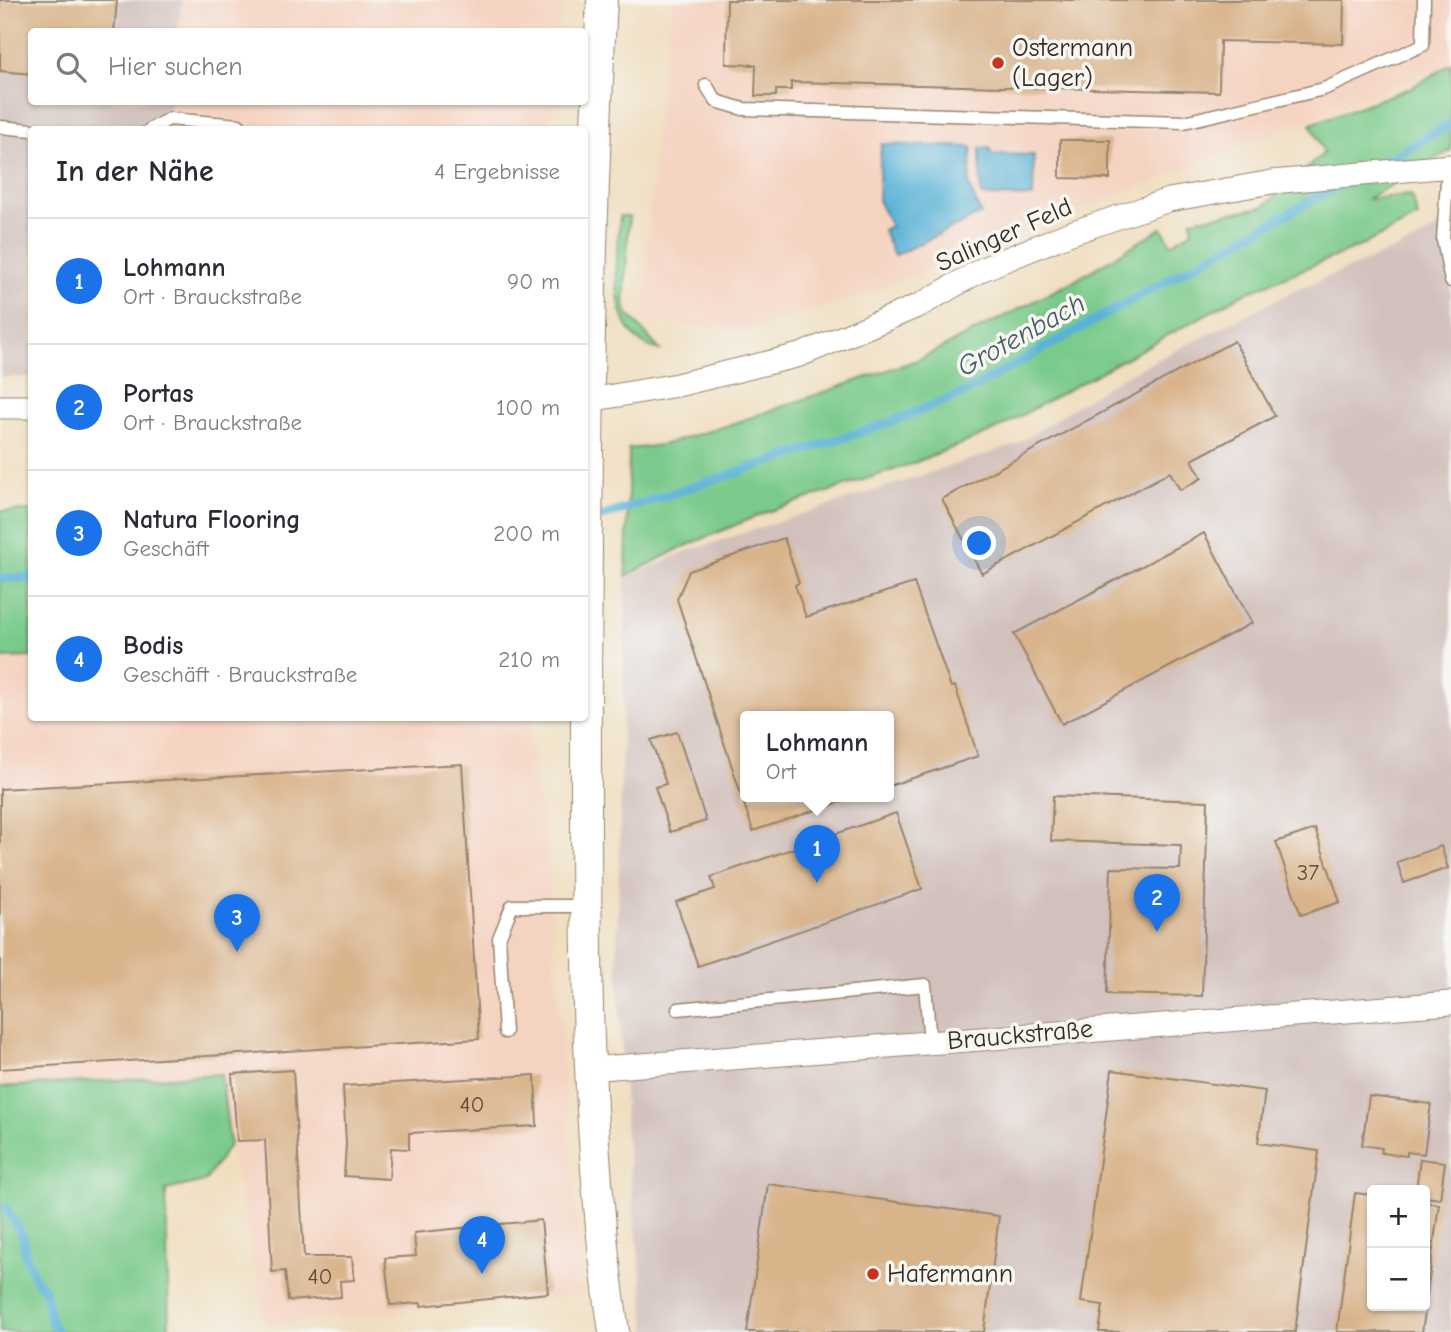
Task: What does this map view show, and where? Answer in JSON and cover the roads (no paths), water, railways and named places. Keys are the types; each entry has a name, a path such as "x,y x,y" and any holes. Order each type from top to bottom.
{"street":[{"path":"588,500 588,401 602,0"},
{"name":"Salinger Feld","path":"588,401 677,385 800,355 920,305 984,270 1068,234 1169,200 1293,180 1450,166"},
{"path":"0,407 28,407"},
{"path":"587,721 589,1069 596,1178 614,1332"},
{"name":"Brauckstraße","path":"589,1069 1451,1003"}],"lane":[{"path":"706,85 716,100 743,109 1184,122 1324,89 1423,45 1424,0"},
{"path":"156,126 169,118 239,125"},
{"path":"0,127 28,130"},
{"path":"1450,166 1443,240 1451,281"},
{"path":"505,1031 499,938 512,906 587,906"},
{"path":"678,1009 925,985 930,1043"}],"water":[{"path":"881,144 972,147 969,186 981,214 894,256 883,230 891,226 878,200"},
{"path":"980,148 990,148 991,154 1034,155 1033,197 981,196"}],"waterway":[{"name":"Grotenbach","path":"1376,166 1451,124"},
{"name":"Grotenbach","path":"591,520 886,424 964,393 1345,182"},
{"name":"Grotenbach","path":"0,578 28,578"},
{"path":"6,1208 24,1238 24,1251 35,1279 45,1290 51,1323 57,1332"}],"place":[{"name":"Ostermann (Lager)","path":"998,63"},
{"name":"Lohmann","path":"817,883"},
{"name":"Portas","path":"1157,932"},
{"name":"Natura Flooring","path":"237,952"},
{"name":"Bodis","path":"482,1274"},
{"name":"Hafermann","path":"873,1274"}]}
